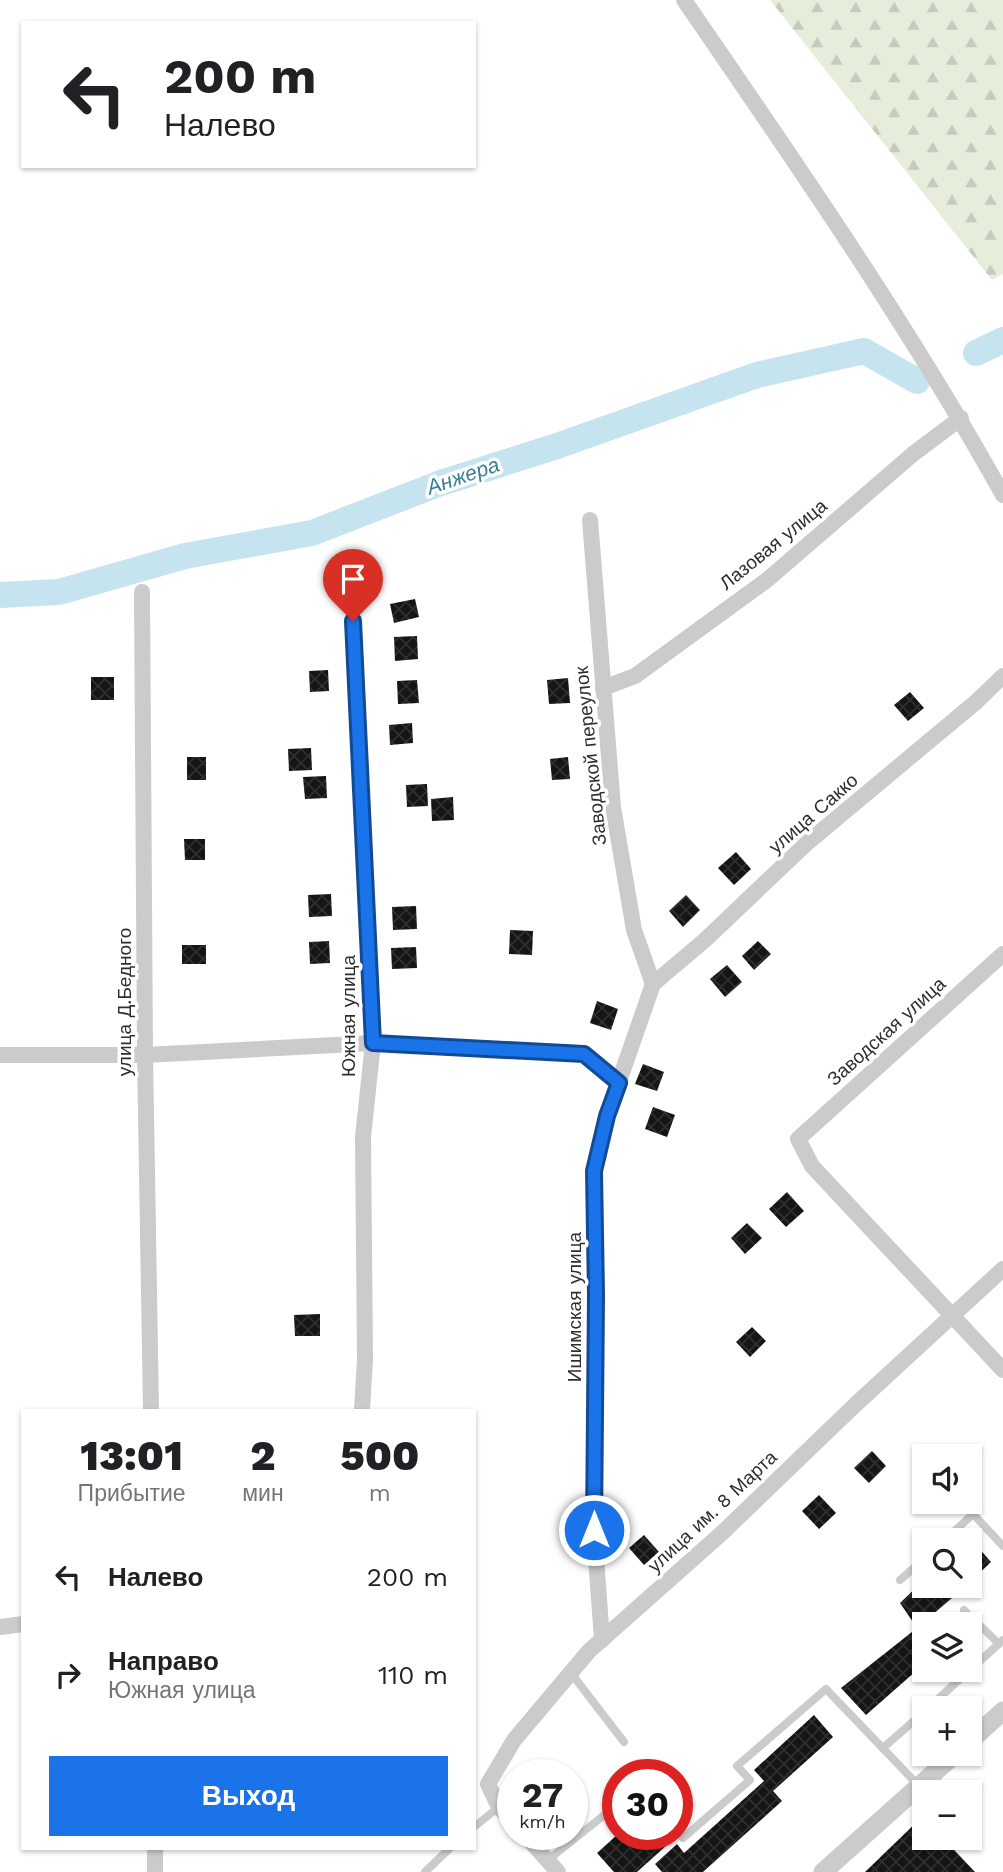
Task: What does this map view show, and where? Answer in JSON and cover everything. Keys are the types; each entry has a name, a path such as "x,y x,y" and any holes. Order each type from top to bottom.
{"street":[{"path":"684,0 847,240 961,418 1003,495"},
{"name":"Лазовая улица","path":"603,688 635,676 767,580 913,454 961,418"},
{"name":"Заводской переулок","path":"590,520 613,807 634,930 653,984"},
{"name":"улица Д.Бедного","path":"142,592 151,1409"},
{"name":"Южная улица","path":"353,621 373,1043 363,1137 365,1359 362,1409"},
{"name":"улица Сакко","path":"653,984 705,940 807,843 976,702 1003,676"},
{"name":"Заводская улица","path":"951,1317 812,1166 798,1139 1003,954"},
{"name":"Ишимская улица","path":"602,1640 594,1530 594,1171 607,1116 653,984"},
{"path":"0,1055 145,1055 373,1043 584,1054 619,1083"},
{"name":"улица им. 8 Марта","path":"497,1804 481,1781 570,1673 602,1640 722,1533 855,1405 1003,1269"},
{"path":"951,1317 1003,1370"},
{"path":"0,1627 21,1624"},
{"path":"982,1730 1003,1711"},
{"path":"926,1780 942,1766"},
{"path":"823,1872 912,1792"},
{"path":"155,1850 155,1872"},
{"path":"538,1850 553,1866"}],"lane":[{"path":"957,1528 973,1514 1003,1546"},
{"path":"900,1580 912,1570"},
{"path":"941,1696 1001,1642 964,1610"},
{"path":"570,1673 624,1742"},
{"path":"693,1829 750,1780 737,1766 826,1689 913,1780"},
{"path":"883,1748 912,1723"},
{"path":"476,1825 497,1809"},
{"path":"553,1866 602,1819"},
{"path":"425,1872 448,1850"}],"green space":[{"path":"770,0 1003,0 1003,274 992,280"}],"building":[{"path":"415,599 419,617 394,623 390,604"},
{"path":"417,636 418,659 395,661 394,637"},
{"path":"328,670 329,691 310,692 309,671"},
{"path":"91,677 114,677 114,700 91,700"},
{"path":"568,678 570,703 549,704 547,680"},
{"path":"417,680 419,703 398,704 397,681"},
{"path":"910,692 924,708 908,721 894,705"},
{"path":"412,723 413,743 390,745 389,725"},
{"path":"311,748 312,770 289,771 288,749"},
{"path":"187,757 206,757 206,780 187,780"},
{"path":"568,757 570,779 552,780 550,759"},
{"path":"326,776 327,798 305,799 303,777"},
{"path":"427,784 428,806 407,807 406,785"},
{"path":"453,797 454,820 432,821 431,799"},
{"path":"184,839 205,839 205,860 185,860"},
{"path":"736,852 751,869 734,885 718,868"},
{"path":"331,894 332,916 309,917 308,895"},
{"path":"686,895 700,910 683,927 669,911"},
{"path":"416,906 417,929 393,930 392,907"},
{"path":"510,930 533,931 532,955 509,954"},
{"path":"329,941 330,963 310,964 309,942"},
{"path":"758,941 771,954 754,970 742,956"},
{"path":"182,945 206,945 206,964 182,964"},
{"path":"416,947 417,968 392,969 391,948"},
{"path":"727,965 742,982 725,997 710,979"},
{"path":"597,1001 618,1009 611,1030 590,1023"},
{"path":"643,1064 664,1072 657,1091 635,1084"},
{"path":"653,1107 675,1115 667,1137 645,1129"},
{"path":"787,1192 804,1211 786,1227 769,1209"},
{"path":"747,1223 762,1238 745,1254 731,1238"},
{"path":"320,1314 320,1336 295,1336 294,1315"},
{"path":"752,1327 766,1341 750,1357 736,1342"},
{"path":"872,1451 886,1466 869,1483 854,1468"},
{"path":"819,1495 836,1513 819,1529 802,1511"},
{"path":"644,1535 659,1552 644,1565 629,1548"},
{"path":"982,1552 991,1562 982,1571"},
{"path":"912,1592 912,1598 952,1598 936,1612 912,1612 912,1621 900,1603"},
{"path":"912,1632 912,1675 866,1715 841,1688"},
{"path":"814,1715 833,1737 773,1791 782,1801 703,1872 662,1872 655,1864 670,1850 682,1850 684,1853 693,1850 693,1845 764,1781 754,1770"},
{"path":"912,1827 912,1850 954,1850 975,1872 865,1872"},
{"path":"602,1848 661,1850 637,1872 614,1872 597,1853"}],"waterway":[{"name":"Анжера","path":"976,353 1003,340"},
{"name":"Анжера","path":"0,595 59,592 185,556 312,533 438,484 557,446 757,375 864,351 917,381"}],"route":[{"path":"353,621 373,1043 584,1054 619,1083 607,1116 594,1171 594,1530"}]}
